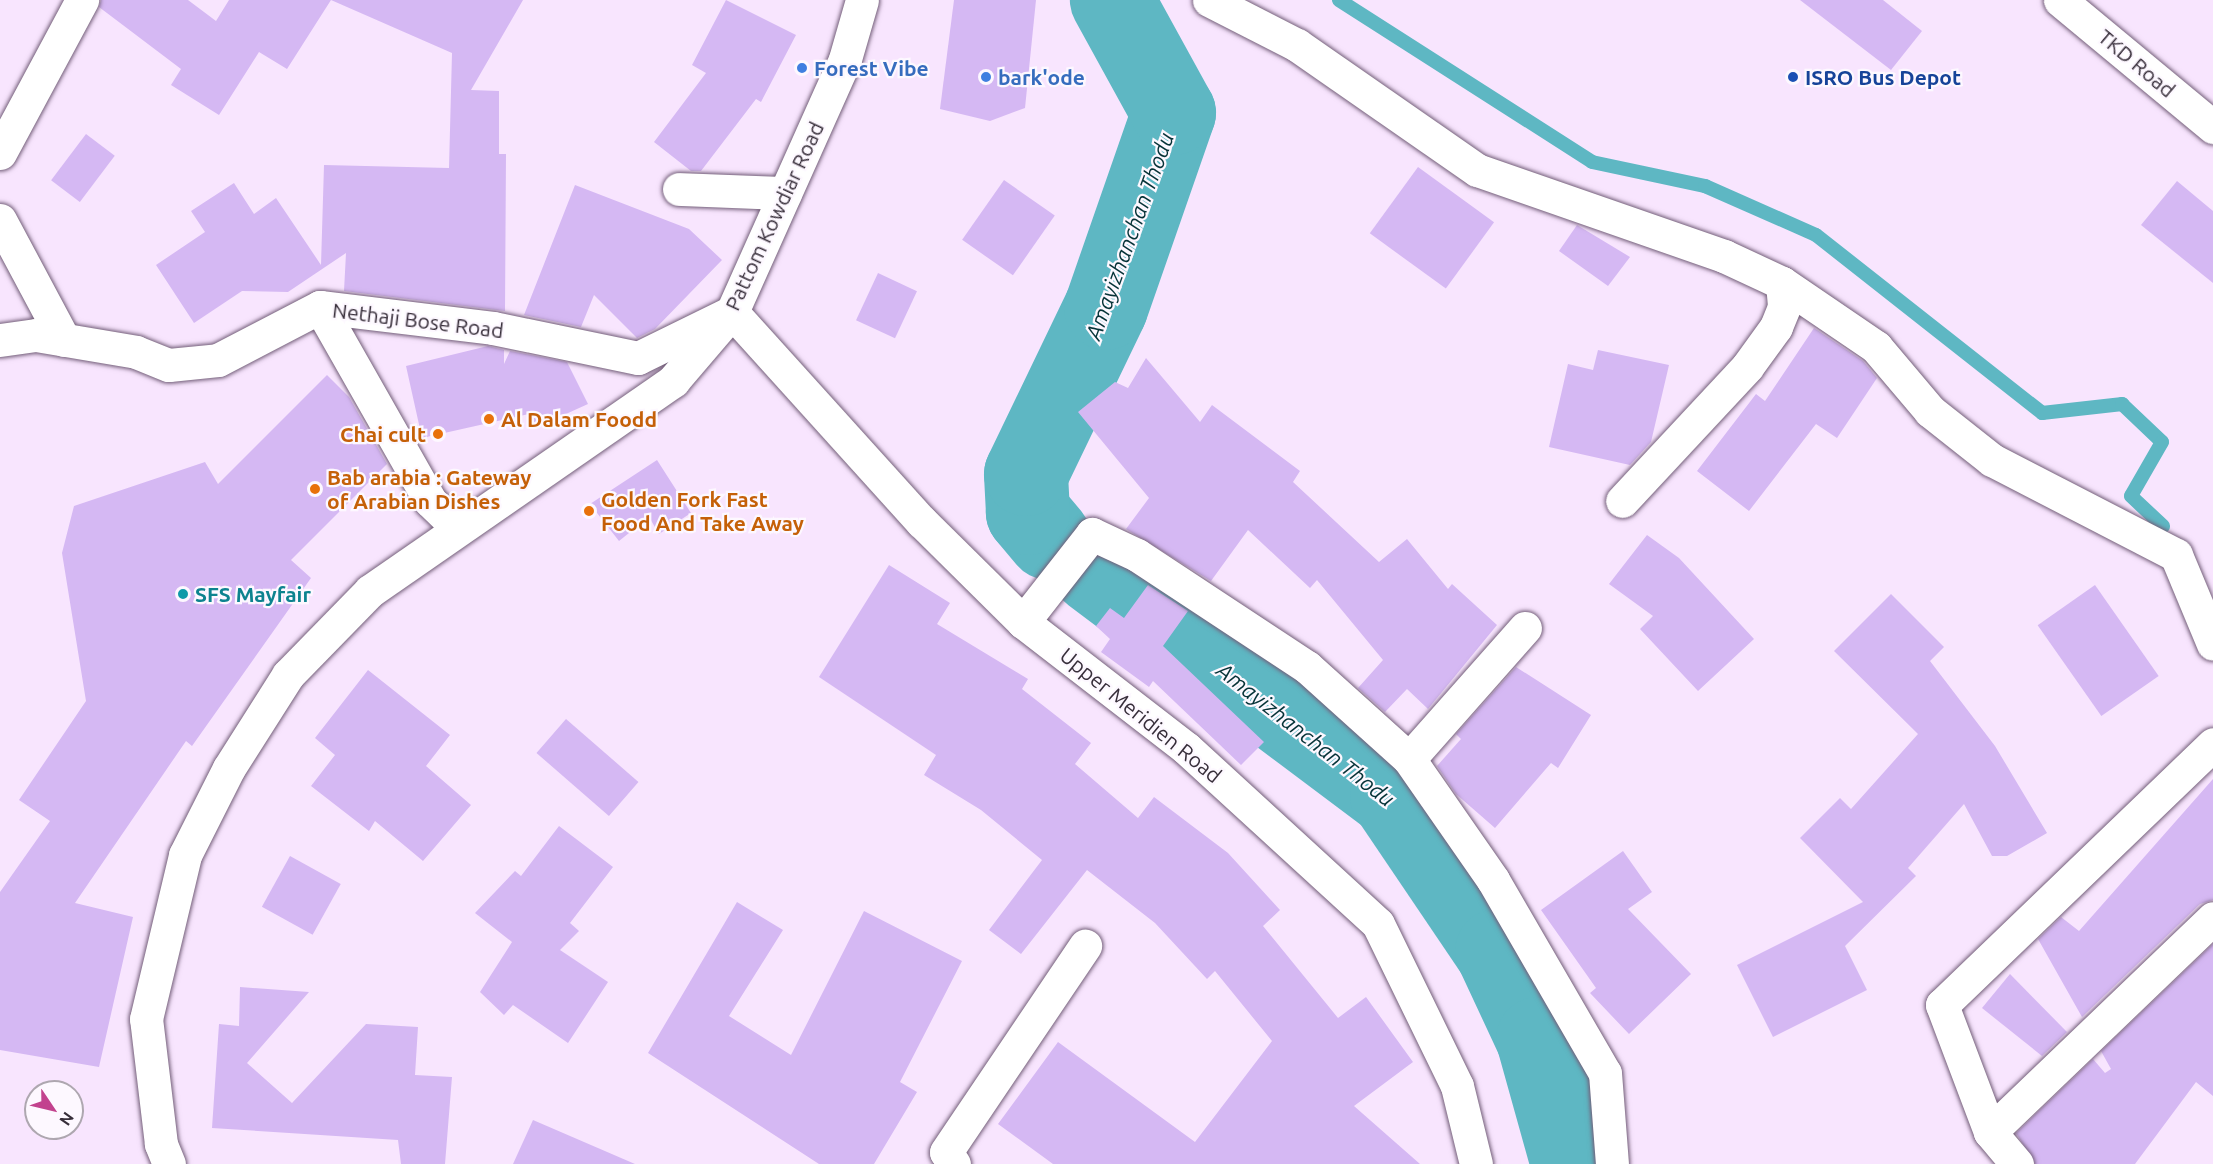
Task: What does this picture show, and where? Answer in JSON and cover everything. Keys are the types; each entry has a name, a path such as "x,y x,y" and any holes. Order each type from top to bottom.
{"street":[{"path":"0,153 82,0"},
{"name":"Pattom Kowdiar Road","path":"169,1164 161,1144 146,1019 185,855 230,768 288,675 370,591 457,527 673,381 732,312 845,59 862,0"},
{"path":"1209,0 1297,45 1477,170 1724,256 1782,284 1876,347 1930,411 1992,460 2176,555 2213,644"},
{"name":"TKD Road","path":"2060,0 2213,127"},
{"path":"679,189 785,194"},
{"path":"0,220 64,340"},
{"path":"1622,501 1747,367 1776,327 1784,308 1782,284"},
{"path":"320,307 430,501 457,527"},
{"name":"Nethaji Bose Road","path":"0,340 36,335 136,352 169,366 218,360 320,307 493,327 638,358 732,312"},
{"name":"Upper Meridien Road","path":"732,312 922,522 1023,622 1186,748 1378,924 1457,1086 1476,1164"},
{"path":"1023,622 1092,534 1137,555 1307,666 1409,759 1492,880 1605,1073 1612,1164"},
{"path":"1409,759 1525,628"},
{"path":"2017,1164 1990,1132 1942,1005 2213,744"},
{"path":"1990,1132 2213,918"},
{"path":"954,1164 946,1152 1085,946"}],"building":[{"path":"101,0 188,0 216,21 229,0 331,0 287,69 259,52 219,115 171,85 181,69 99,7"},
{"path":"331,0 523,0 471,90 499,91 499,154 506,154 505,311 344,291 346,253 288,292 242,291 194,323 156,265 205,232 191,211 234,183 254,214 276,198 321,265 324,165 449,168 452,53"},
{"path":"726,0 796,35 761,102 756,99 701,171 691,171 654,142 706,73 692,65"},
{"name":"bark'ode","path":"954,0 1036,0 1025,108 990,121 940,109"},
{"path":"1800,0 1883,0 1922,31 1891,70"},
{"path":"86,134 115,156 80,202 51,180"},
{"path":"1418,167 1494,222 1446,289 1370,233"},
{"path":"1004,180 1055,216 1013,275 962,240"},
{"path":"2177,181 2213,211 2213,283 2141,225"},
{"path":"575,185 689,229 722,260 655,329 637,338 594,295 581,327 524,315"},
{"path":"1577,225 1630,257 1608,286 1559,251"},
{"path":"878,273 917,291 895,338 856,320"},
{"path":"1814,328 1863,361 1877,378 1837,438 1816,424 1749,511 1697,471 1756,394 1765,401"},
{"path":"488,346 504,350 504,364 510,351 567,362 588,404 535,428 533,413 422,438 406,366"},
{"path":"1598,350 1669,365 1651,442 1630,465 1549,447 1568,364 1593,370"},
{"path":"1146,358 1200,422 1212,405 1300,471 1293,482 1379,562 1407,539 1448,589 1452,584 1497,625 1428,709 1407,689 1385,712 1358,688 1383,660 1317,580 1310,588 1248,530 1211,581 1126,529 1149,498 1078,412 1115,382 1128,388"},
{"path":"327,375 349,397 387,464 291,560 311,578 192,746 186,741 75,903 133,917 99,1067 0,1050 0,892 50,821 19,800 86,701 62,553 74,506 205,462 218,484"},
{"path":"657,460 691,513 659,534 649,517 619,541 590,504"},
{"path":"1647,535 1679,558 1754,639 1698,691 1640,629 1653,616 1609,584"},
{"path":"889,565 950,603 937,624 1028,679 1022,689 1091,743 1075,764 1138,818 1154,797 1228,853 1280,910 1263,926 1338,1018 1366,997 1413,1062 1354,1106 1420,1164 1053,1164 998,1124 1058,1042 1195,1142 1272,1041 1215,971 1207,979 1155,923 1087,870 1021,954 989,930 1042,860 981,810 924,775 936,755 819,677"},
{"path":"1148,585 1188,611 1163,646 1264,742 1241,765 1153,681 1149,687 1101,652 1110,639 1096,626 1110,608 1124,618"},
{"path":"2095,585 2159,676 2101,716 2038,625"},
{"path":"1891,594 1944,647 1930,661 1995,746 2047,833 2007,856 1992,856 1964,804 1908,868 1916,876 1845,946 1867,990 1773,1037 1737,965 1863,902 1800,838 1840,798 1851,809 1918,734 1834,651"},
{"path":"1516,667 1591,715 1558,768 1551,763 1495,828 1456,794 1437,766 1461,739 1456,734"},
{"path":"368,670 450,735 426,766 471,805 423,861 375,821 369,831 311,786 335,755 315,738"},
{"path":"566,719 638,782 609,816 536,753"},
{"path":"2213,779 2213,900 2200,904 2082,1017 2038,939 2061,917 2079,931"},
{"path":"559,826 613,867 570,923 579,931 560,950 608,982 568,1043 513,1005 504,1015 480,992 512,942 475,913 515,871 521,876"},
{"path":"1623,851 1652,892 1628,909 1691,974 1629,1034 1590,993 1596,988 1541,910"},
{"path":"290,856 341,884 313,935 262,907"},
{"path":"737,902 783,930 729,1016 791,1055 864,911 962,961 900,1082 917,1092 874,1164 819,1164 648,1053"},
{"path":"2213,944 2213,1096 2196,1082 2135,1164 2035,1164 2016,1133 2093,1059 2105,1073 2111,1069 2101,1051"},
{"path":"2010,974 2067,1032 2042,1056 1982,1008"},
{"path":"240,987 309,992 247,1063 292,1103 366,1024 418,1027 415,1075 452,1077 445,1164 401,1164 398,1140 212,1128 219,1024 239,1026"},
{"path":"533,1120 635,1164 513,1164"}],"waterway":[{"name":"Amayizhanchan Thodu","path":"1049,538 1028,513 1026,474 1106,308 1174,113 1112,0"},
{"path":"1339,0 1592,162 1705,186 1816,235 2042,413 2122,404 2162,442 2131,496 2163,526"},
{"name":"Amayizhanchan Thodu","path":"1094,572 1392,796 1497,951 1538,1039 1573,1164"}],"place":[{"name":"Forest Vibe","path":"802,68"},
{"name":"bark'ode","path":"986,77"},
{"name":"ISRO Bus Depot","path":"1793,77"},
{"name":"Al Dalam Foodd","path":"489,419"},
{"name":"Chai cult","path":"438,434"},
{"name":"Bab arabia : Gateway of Arabian Dishes","path":"315,489"},
{"name":"Golden Fork Fast Food And Take Away","path":"589,511"},
{"name":"SFS Mayfair","path":"183,594"}]}
